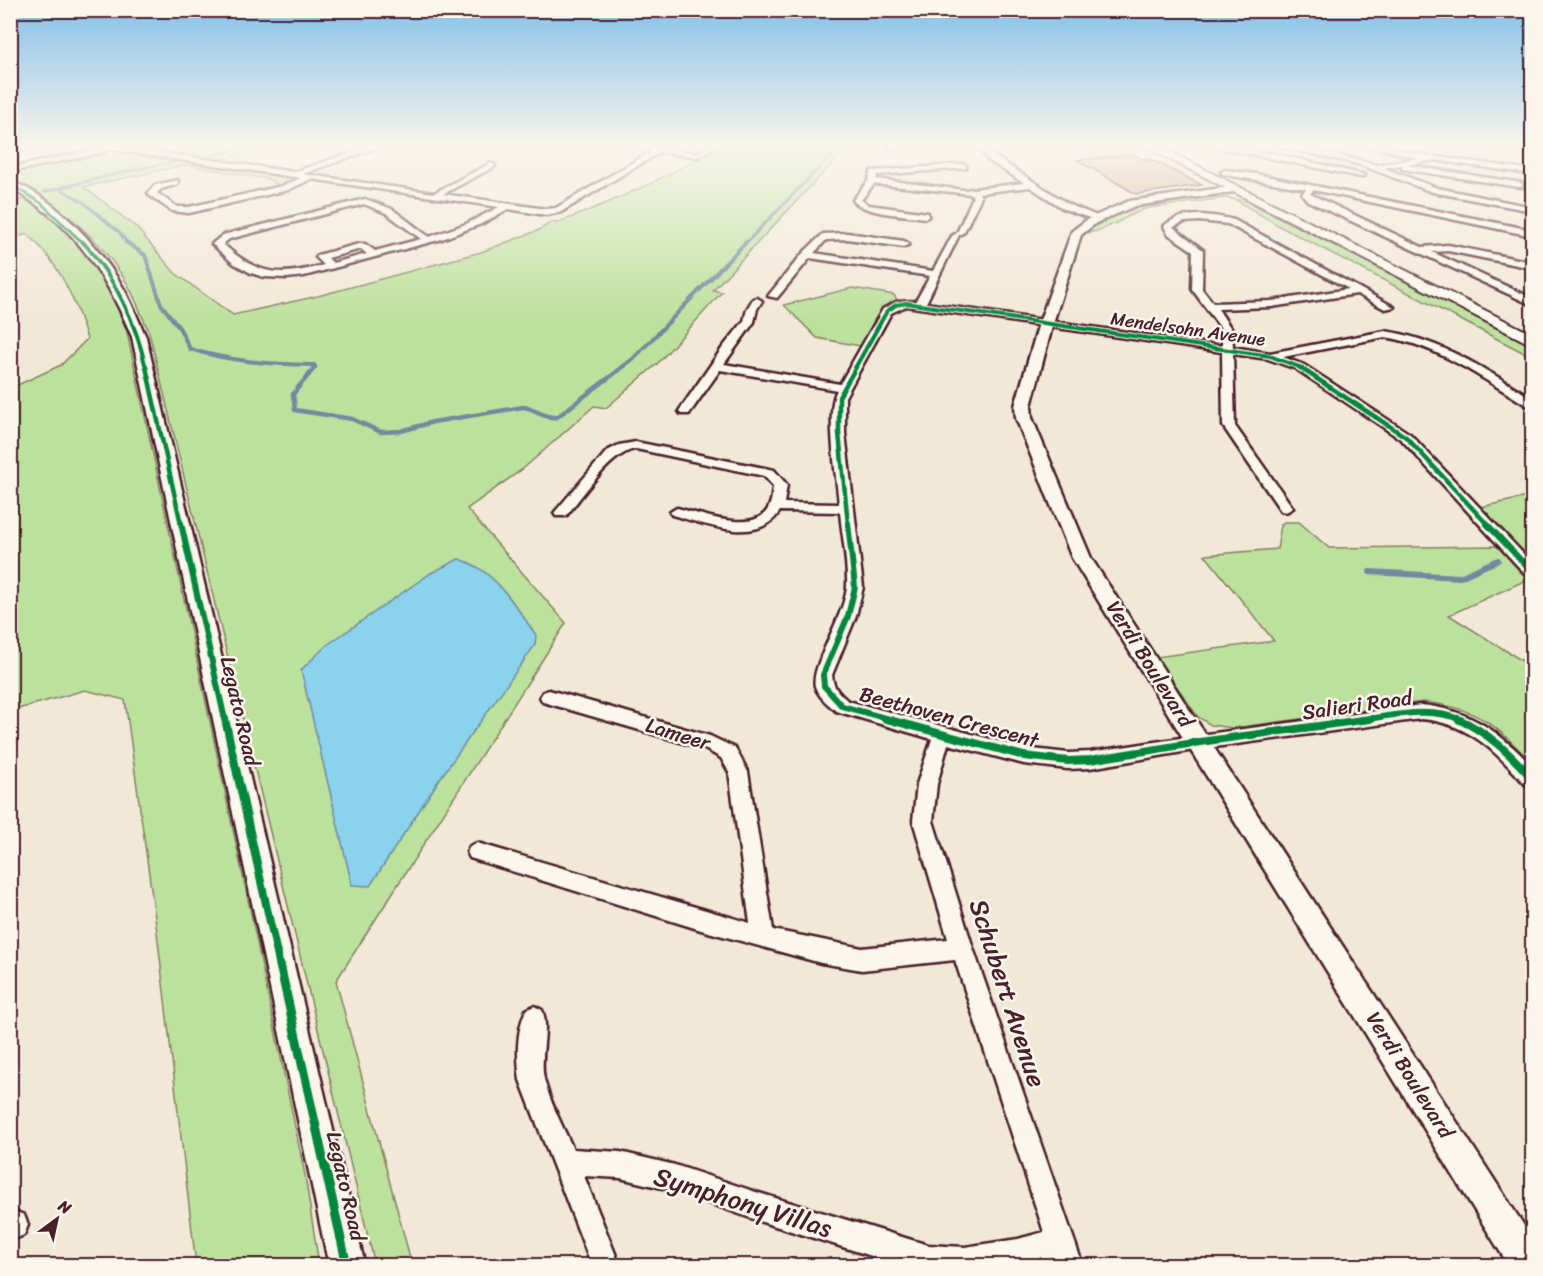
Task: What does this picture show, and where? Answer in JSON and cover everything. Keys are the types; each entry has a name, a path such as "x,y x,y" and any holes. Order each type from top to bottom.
{"main road":[{"path":"1265,204 1533,340"}],"street":[{"name":"Legato Road","path":"41,204 90,251 118,290 139,337 347,1266"},
{"path":"167,204 175,209 183,210 213,204"},
{"path":"355,204 226,237 217,244 232,258 258,274 286,276 331,266 321,257 362,246 374,254 428,240 472,225 507,206"},
{"path":"374,204 428,240"},
{"path":"489,204 551,212 571,204"},
{"path":"861,204 874,208 925,214"},
{"path":"920,304 974,204"},
{"path":"1061,204 1098,218"},
{"name":"Verdi Boulevard","path":"1132,204 1087,224 1073,239 1023,406 1028,430 1082,558 1530,1266"},
{"path":"1321,204 1533,302"},
{"path":"1388,204 1533,233"},
{"path":"1505,204 1533,209"},
{"path":"1286,508 1229,426 1225,326 1197,289 1198,250 1169,230 1168,226 1174,222 1209,218 1231,222 1389,307"},
{"path":"773,296 820,239 831,235 904,244"},
{"path":"1419,250 1448,248 1533,265"},
{"path":"806,255 936,274"},
{"path":"1212,306 1271,304 1358,291"},
{"path":"685,411 717,366 726,349 749,322 752,309 757,301"},
{"name":"Beethoven Crescent","path":"1046,323 920,304 900,304 889,309 843,388 838,408 855,587 848,616 823,675 824,686 842,705 942,735 1024,756 1068,761 1090,760 1200,742"},
{"name":"Mendelsohn Avenue","path":"1046,323 1270,356 1300,367 1406,437 1533,572"},
{"path":"1270,356 1385,334 1403,336 1431,346 1533,403"},
{"path":"1299,350 1295,357 1300,367"},
{"path":"717,366 843,388"},
{"path":"561,513 612,454 629,446 645,446 769,473 780,485 777,507 763,522 747,527 677,512"},
{"path":"777,507 848,508"},
{"name":"Lameer","path":"549,697 710,743 728,753 738,772 763,937"},
{"name":"Salieri Road","path":"1200,742 1421,712 1437,712 1472,724 1488,734 1533,778"},
{"name":"Schubert Avenue","path":"942,735 923,801 923,821 962,948 1065,1253"},
{"path":"477,852 568,882 763,937 862,959 962,948"},
{"path":"534,1018 529,1054 532,1080 606,1266"},
{"name":"Symphony Villas","path":"564,1162 620,1165 675,1178 759,1208 928,1259 965,1261 1018,1253 1065,1253"}],"green space":[{"path":"10,204 31,204 59,224 87,256 99,274 127,332 305,1175 319,1265 196,1265 157,932 125,700 85,690 11,711 11,388 61,365 87,339 71,296 48,257 27,234 11,239"},
{"path":"52,204 106,204 136,227 175,273 233,315 318,296 481,252 539,230 552,222 557,223 605,204 794,204 713,290 722,292 658,363 606,408 594,406 524,468 467,509 566,623 336,981 412,1265 375,1265 149,332 128,284 113,262 88,234"},
{"path":"1164,204 1183,204 1141,210 1099,231 1084,232 1128,209"},
{"path":"1242,204 1251,204 1532,346 1532,357 1281,227"},
{"path":"852,288 894,295 898,301 882,307 860,346 817,338 784,305"},
{"path":"1532,496 1532,562 1481,507"},
{"path":"1284,522 1299,522 1329,548 1500,546 1531,578 1449,615 1532,667 1532,763 1485,720 1458,708 1423,702 1233,728 1211,725 1198,717 1156,657 1274,641 1205,555 1277,549 1281,525"}],"water":[{"path":"459,559 483,571 503,590 536,635 535,645 439,780 370,886 352,885 301,670 327,645 431,573"}],"waterway":[{"path":"85,204 119,232 127,243"},
{"path":"745,244 784,204"},
{"path":"621,368 634,358 746,242"},
{"path":"127,243 145,255 161,304 180,329 190,349 236,360 314,365 315,367"},
{"path":"315,367 293,394 295,410 352,419 381,432 401,431 433,422 523,407 557,417 623,367"},
{"path":"1370,572 1460,577 1498,560"}],"cycle path":[{"path":"42,204 71,229 109,275 139,337 347,1266"},
{"path":"1532,572 1406,437 1300,367 1270,356 906,303 896,305 887,311 839,397 839,433 855,587 848,616 823,675 824,686 842,706 1024,756 1068,761 1090,760 1200,742 1421,712 1439,713 1470,724 1484,733 1532,778"}]}
